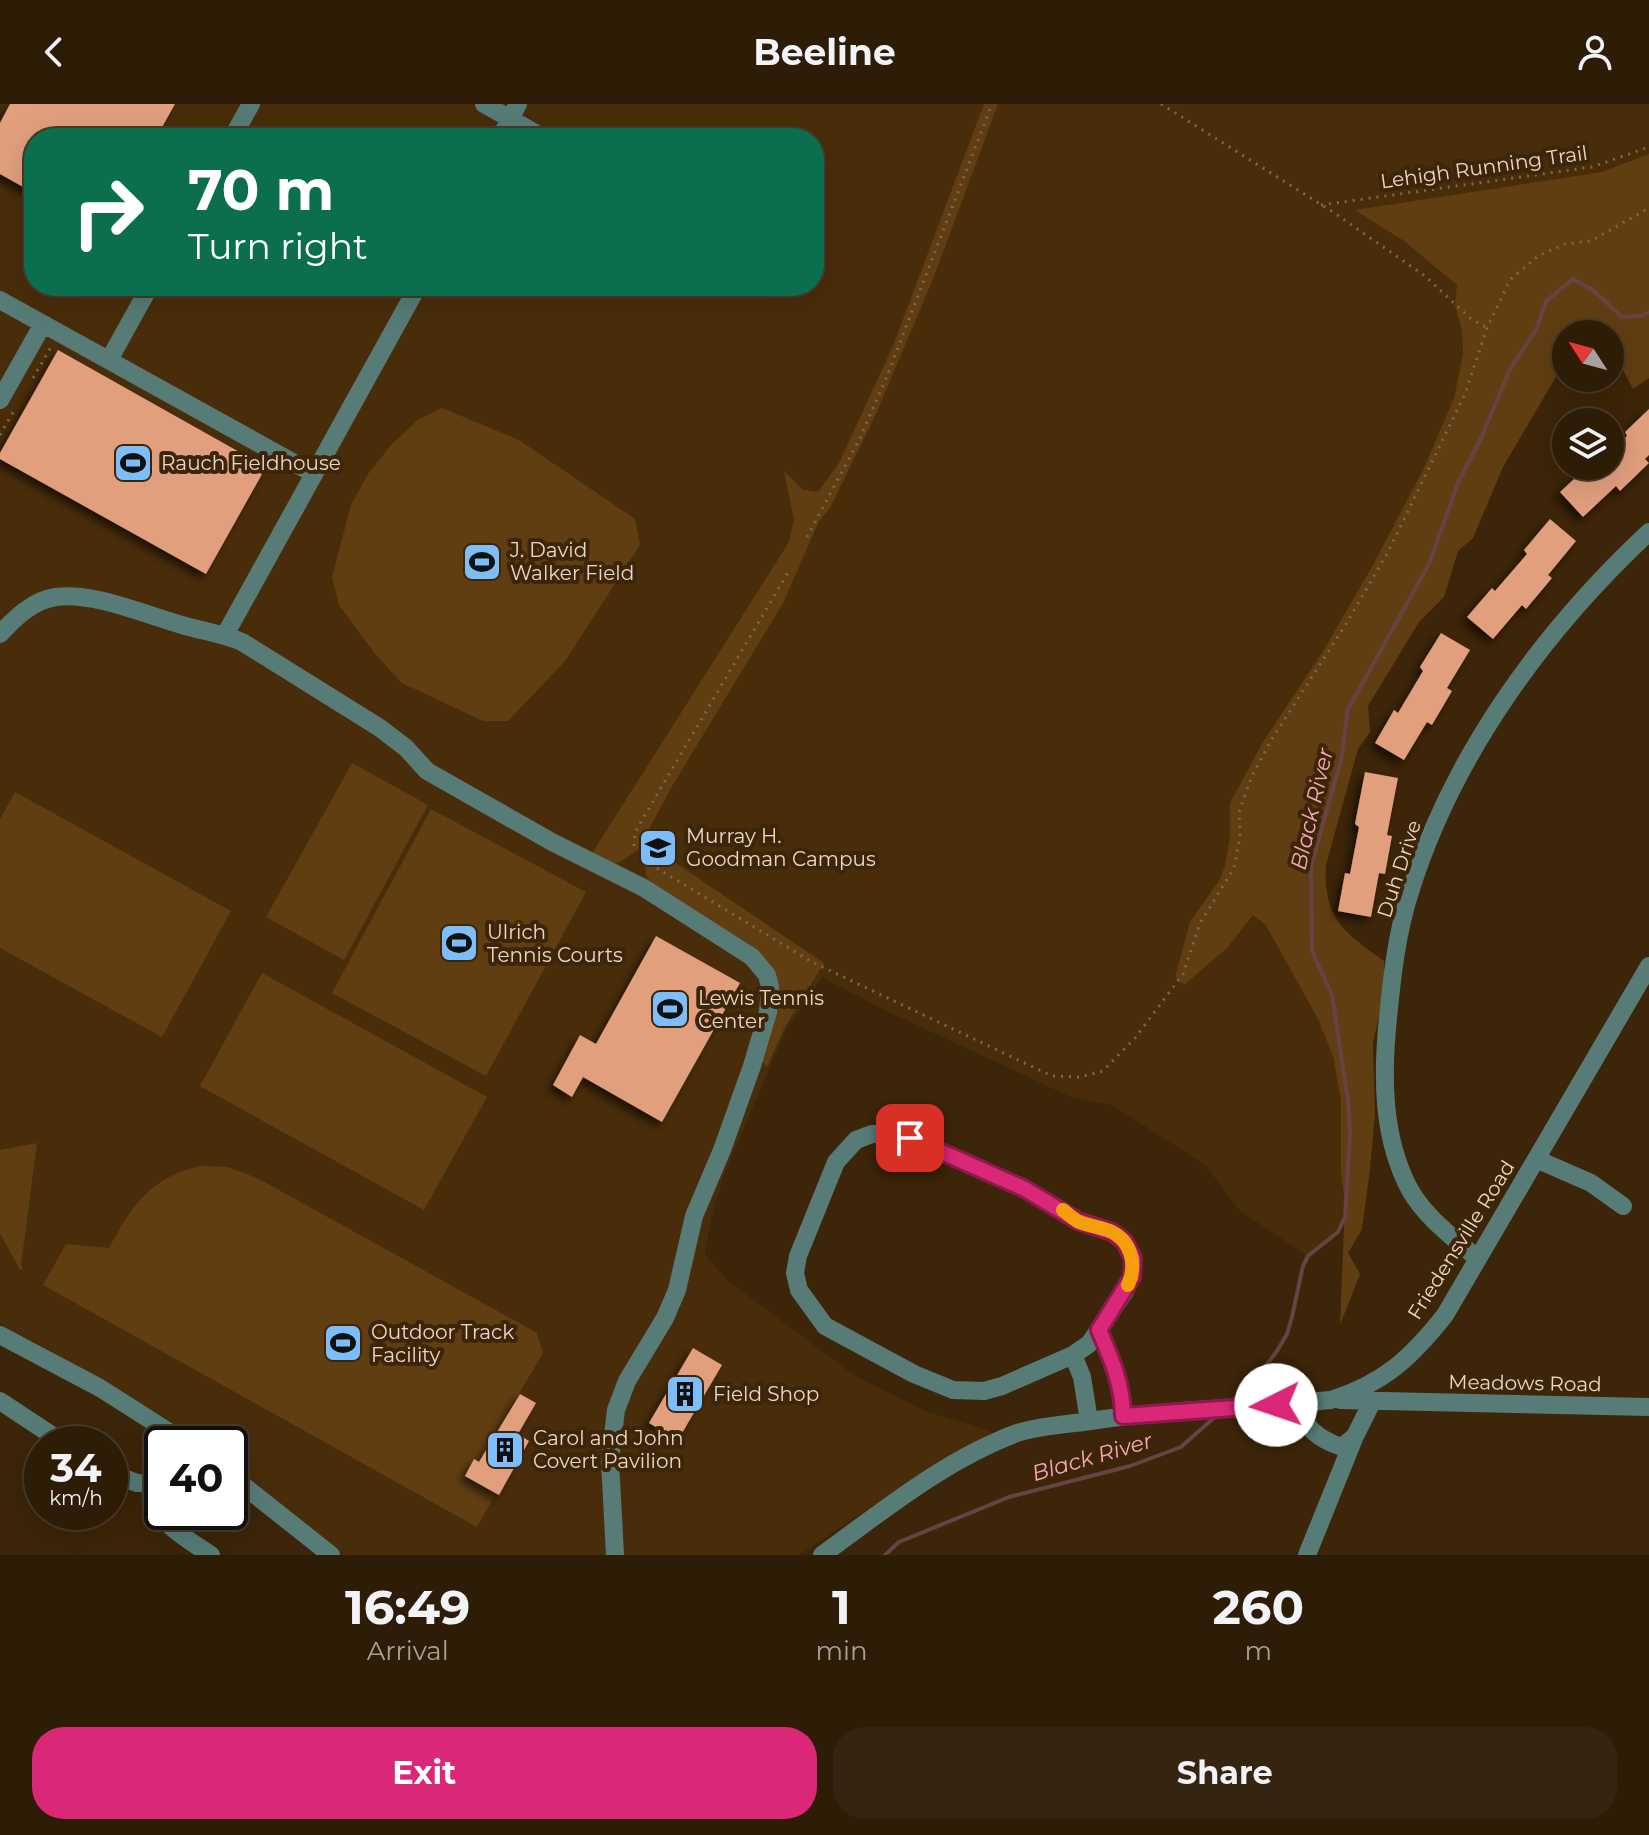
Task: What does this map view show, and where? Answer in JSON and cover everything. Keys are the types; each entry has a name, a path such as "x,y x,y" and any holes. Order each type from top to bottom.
{"street":[{"path":"238,128 251,104"},
{"path":"484,104 514,111 533,128"},
{"path":"109,360 144,296"},
{"path":"225,635 412,296"},
{"path":"0,300 314,474"},
{"path":"0,400 43,324"},
{"name":"Duh Drive","path":"1478,1259 1421,1207 1398,1164 1391,1132 1386,1102 1386,1034 1391,984 1409,894 1441,813 1503,702 1524,671 1592,589 1649,532"},
{"path":"0,634 19,614 40,602 55,597 78,597 242,642 380,728 406,748 427,771 552,842 644,888 752,957 767,975 770,987 768,1012 722,1150 694,1216 677,1290 665,1318 627,1381 616,1410 610,1461 615,1555"},
{"name":"Friedensville Road","path":"822,1555 925,1480 973,1453 1018,1433 1043,1426 1123,1416 1331,1400 1377,1382 1397,1367 1445,1315 1649,966"},
{"path":"872,1134 910,1138 1025,1189 1078,1221 1112,1232 1124,1241 1133,1258 1132,1277 1089,1344 1073,1355 984,1391 953,1390 892,1363 825,1326 799,1290 795,1273 809,1223 844,1150 856,1140 872,1134"},
{"path":"1536,1159 1591,1183 1623,1206"},
{"path":"1099,1330 1116,1370 1123,1399 1123,1416"},
{"path":"0,1335 100,1388 160,1426"},
{"path":"1073,1355 1082,1377 1089,1421"},
{"path":"1377,1382 1388,1398 1401,1403"},
{"name":"Meadows Road","path":"1331,1400 1649,1407"},
{"path":"0,1401 38,1426"},
{"path":"1307,1555 1372,1402"},
{"path":"1292,1404 1307,1428 1324,1442 1342,1447 1355,1436"},
{"path":"248,1489 331,1555"},
{"path":"174,1530 211,1555"}],"path":[{"path":"807,537 860,438 887,376 992,104"},
{"path":"1161,104 1321,205 1425,276 1470,318 1487,328"},
{"name":"Lehigh Running Trail","path":"1321,205 1592,167 1649,147"},
{"path":"650,864 812,962 1052,1076 1080,1077 1103,1071 1135,1038 1183,974 1200,923 1234,868 1240,836 1239,812 1252,776 1388,552 1465,394 1487,328 1510,280 1538,256 1565,244 1591,241 1649,208"},
{"path":"634,846 635,832 790,569"}],"shaded area":[{"name":"Murray H. Goodman Campus","path":"0,104 1649,104 1649,312 1573,279 1348,709 1311,867 1348,1101 1345,1217 1338,1232 1308,1256 1240,1211 1205,1165 1112,1105 1071,1097 882,1009 822,977 785,1032 724,1175 711,1217 705,1254 728,1281 854,1375 925,1411 993,1432 924,1471 799,1555 342,1555 248,1477 248,1426 177,1426 37,1343 0,1325"},
{"path":"984,104 998,104 933,279 875,416 830,508 819,521 783,603 671,788 638,850 618,863 607,864 591,855 789,542 794,520 784,471 803,490 818,492 839,463 893,346"},
{"path":"1649,154 1649,378 1633,389 1624,372 1624,320 1552,320 1552,384 1503,467 1473,538 1458,551 1444,597 1419,622 1368,706 1370,732 1358,749 1326,865 1328,899 1332,911 1347,932 1384,961 1384,993 1373,1043 1375,1115 1370,1169 1362,1229 1348,1253 1360,1274 1340,1325 1345,1202 1341,1173 1341,1101 1333,1056 1318,1019 1265,924 1253,915 1227,948 1184,985 1175,977 1190,922 1219,881 1225,866 1230,837 1230,803 1263,742 1325,648 1373,565 1423,470 1454,398 1463,354 1462,330 1455,305 1457,285 1404,241 1355,210 1602,172"},
{"name":"J. David Walker Field","path":"442,408 519,440 635,519 640,545 565,661 508,721 483,721 402,683 376,655 339,605 332,577 351,505 368,474 391,445 419,419"},
{"path":"352,763 428,805 344,960 266,917"},
{"path":"15,792 231,911 162,1037 0,948 0,819"},
{"name":"Ulrich Tennis Courts","path":"431,809 586,892 486,1076 332,993"},
{"path":"644,853 674,862 824,963 785,1027 767,1067 757,1055 775,1012 778,984 655,886 646,876"},
{"path":"262,973 487,1097 424,1210 200,1086"},
{"path":"37,1143 23,1268 20,1270 0,1233 0,1150"},
{"name":"Outdoor Track Facility","path":"200,1166 228,1167 259,1179 537,1333 543,1353 479,1462 474,1459 465,1475 496,1493 477,1527 43,1285 66,1244 109,1248 134,1207 155,1186 182,1171"}],"building":[{"path":"10,104 175,104 162,128 24,128 24,187 0,174 0,123"},
{"name":"Rauch Fieldhouse","path":"58,350 266,467 206,574 0,459 0,453"},
{"path":"1649,409 1649,455 1645,459 1649,463 1620,491 1616,486 1583,517 1560,492 1573,480 1624,480 1625,432"},
{"path":"1550,519 1576,541 1548,575 1552,578 1526,609 1522,605 1493,639 1467,617 1527,554 1524,550"},
{"path":"1441,633 1470,650 1447,688 1452,691 1432,725 1427,722 1404,760 1375,743 1394,710 1398,713 1423,671 1420,667"},
{"path":"1365,772 1398,778 1387,835 1392,836 1385,874 1379,873 1371,917 1338,911 1345,873 1350,874"},
{"name":"Lewis Tennis Center","path":"656,936 740,983 662,1122 583,1077 572,1097 553,1085 580,1035 596,1044"},
{"name":"Field Shop","path":"693,1348 722,1365 678,1440 649,1423"},
{"name":"Carol and John Covert Pavilion","path":"520,1394 536,1403 518,1434 529,1441 499,1495 465,1476 474,1459 479,1462"}],"waterway":[{"name":"Black River","path":"1232,1401 1258,1376 1277,1351 1287,1334 1308,1256 1338,1232 1345,1217 1350,1134 1348,1101 1332,995 1312,951 1311,867 1341,760 1348,709 1429,564 1458,483 1510,369 1536,330 1546,301 1573,279 1593,290 1622,317 1642,316 1649,312"},
{"name":"Black River","path":"885,1555 899,1542 1009,1497 1130,1466 1181,1447 1217,1415"}],"slow traffic":[{"path":"1063,1210 1078,1221 1112,1232 1124,1241 1133,1258 1132,1277 1128,1285"}],"place":[{"name":"Rauch Fieldhouse","path":"133,463"},
{"name":"J. David Walker Field","path":"482,562"},
{"name":"Murray H. Goodman Campus","path":"658,848"},
{"name":"Ulrich Tennis Courts","path":"459,943"},
{"name":"Lewis Tennis Center","path":"670,1009"},
{"name":"Outdoor Track Facility","path":"343,1343"},
{"name":"Field Shop","path":"685,1394"},
{"name":"Carol and John Covert Pavilion","path":"505,1450"}],"route":[{"path":"910,1138 994,1174 1047,1200 1078,1221 1112,1232 1124,1241 1133,1258 1132,1277 1099,1330 1116,1370 1123,1399 1123,1416 1276,1405"}]}
